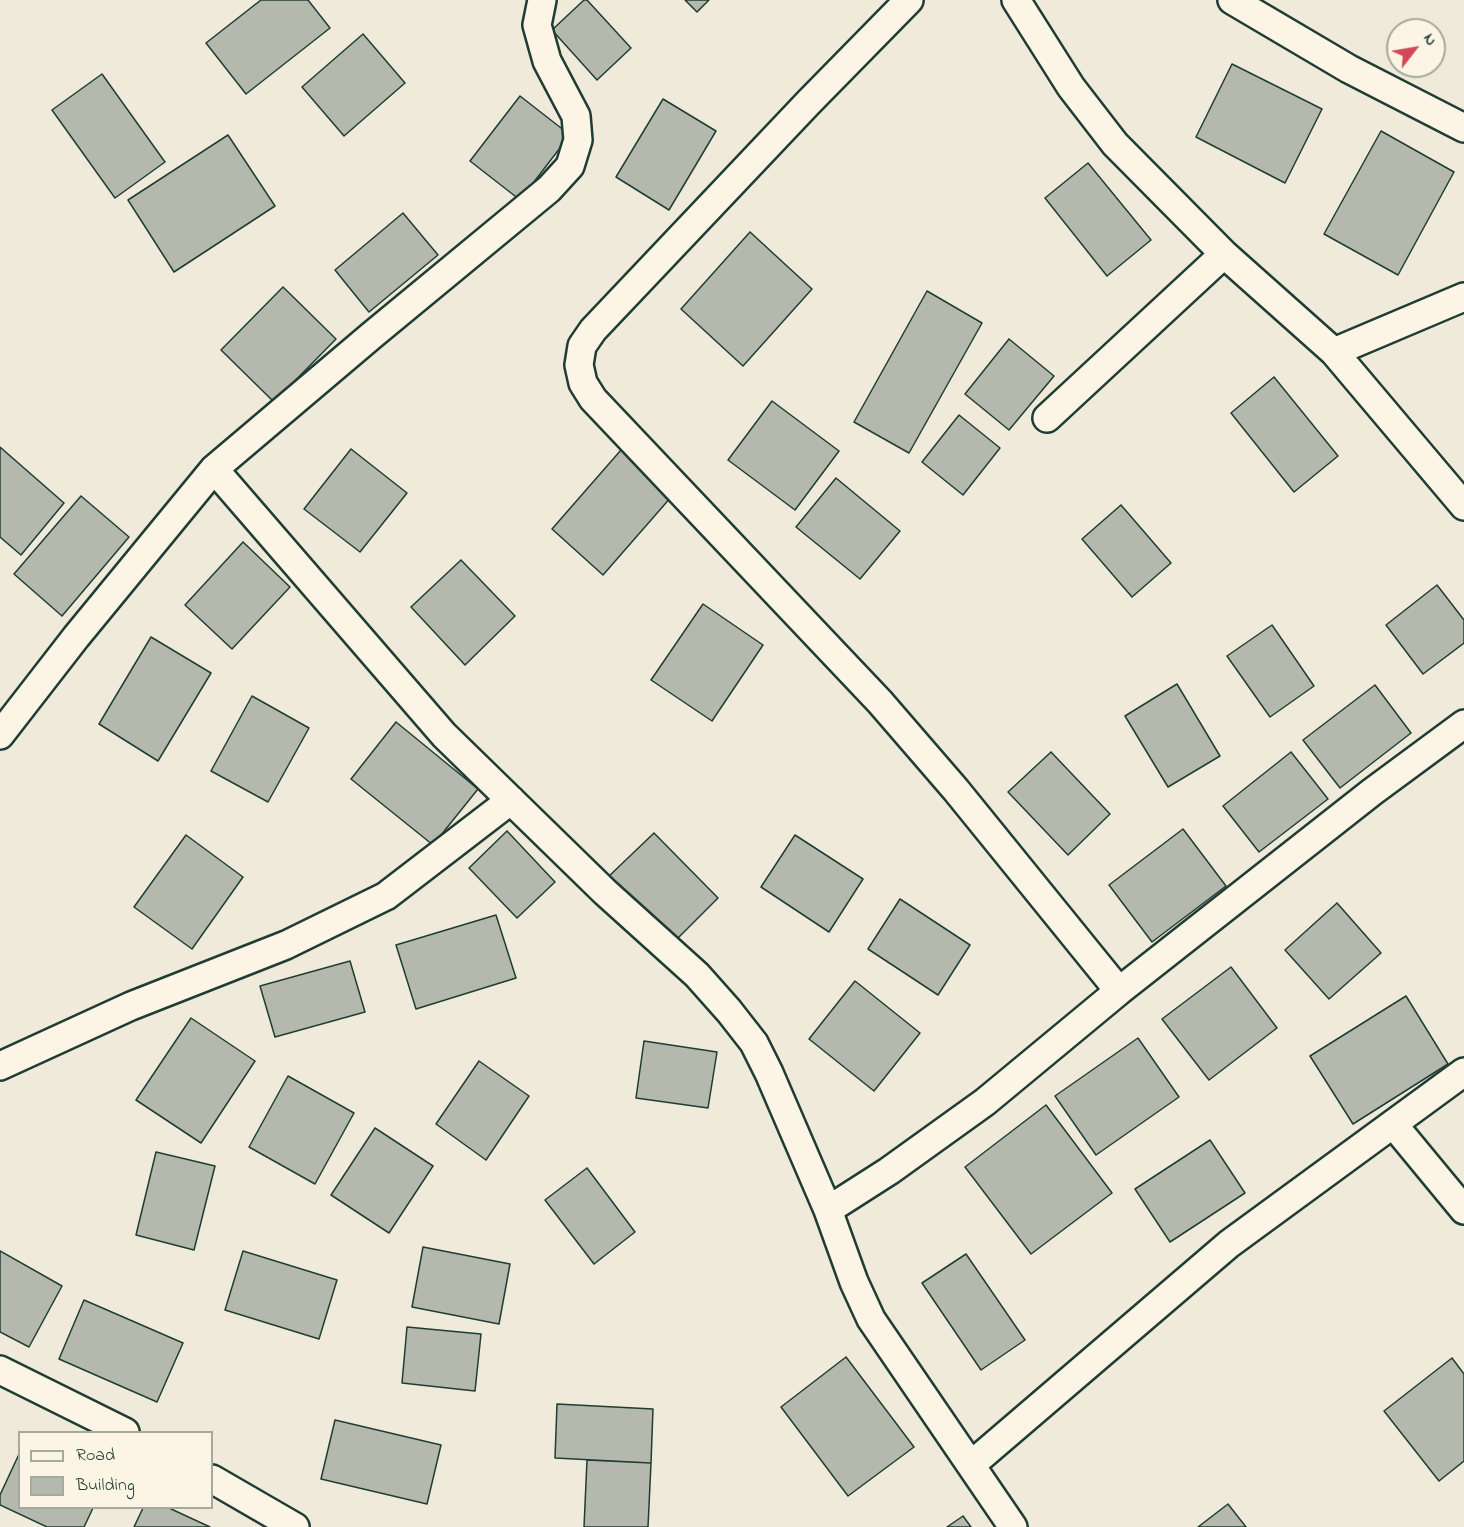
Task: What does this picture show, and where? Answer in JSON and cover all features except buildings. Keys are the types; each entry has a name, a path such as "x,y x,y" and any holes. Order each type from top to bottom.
{"street":[{"path":"0,735 76,637 214,469 370,336 549,189 570,166 578,140 576,116 547,61 537,25 542,0"},
{"path":"909,0 593,330 582,346 579,365 583,383 593,399 880,702 963,799 1119,991"},
{"path":"1016,0 1071,87 1115,144 1224,254 1334,352 1464,506"},
{"path":"1232,0 1349,69 1464,128"},
{"path":"1047,418 1224,254"},
{"path":"1334,352 1464,297"},
{"path":"214,469 444,735 605,892 697,975 754,1043 769,1072 828,1210 854,1282 871,1319 1013,1527"},
{"path":"828,1210 889,1171 985,1102 1119,991 1372,792 1464,724"},
{"path":"0,1066 131,1005 286,945 386,896 511,800"},
{"path":"970,1465 1229,1244 1464,1072"},
{"path":"1393,1124 1464,1210"},
{"path":"0,1370 123,1431"},
{"path":"213,1480 295,1527"}]}
